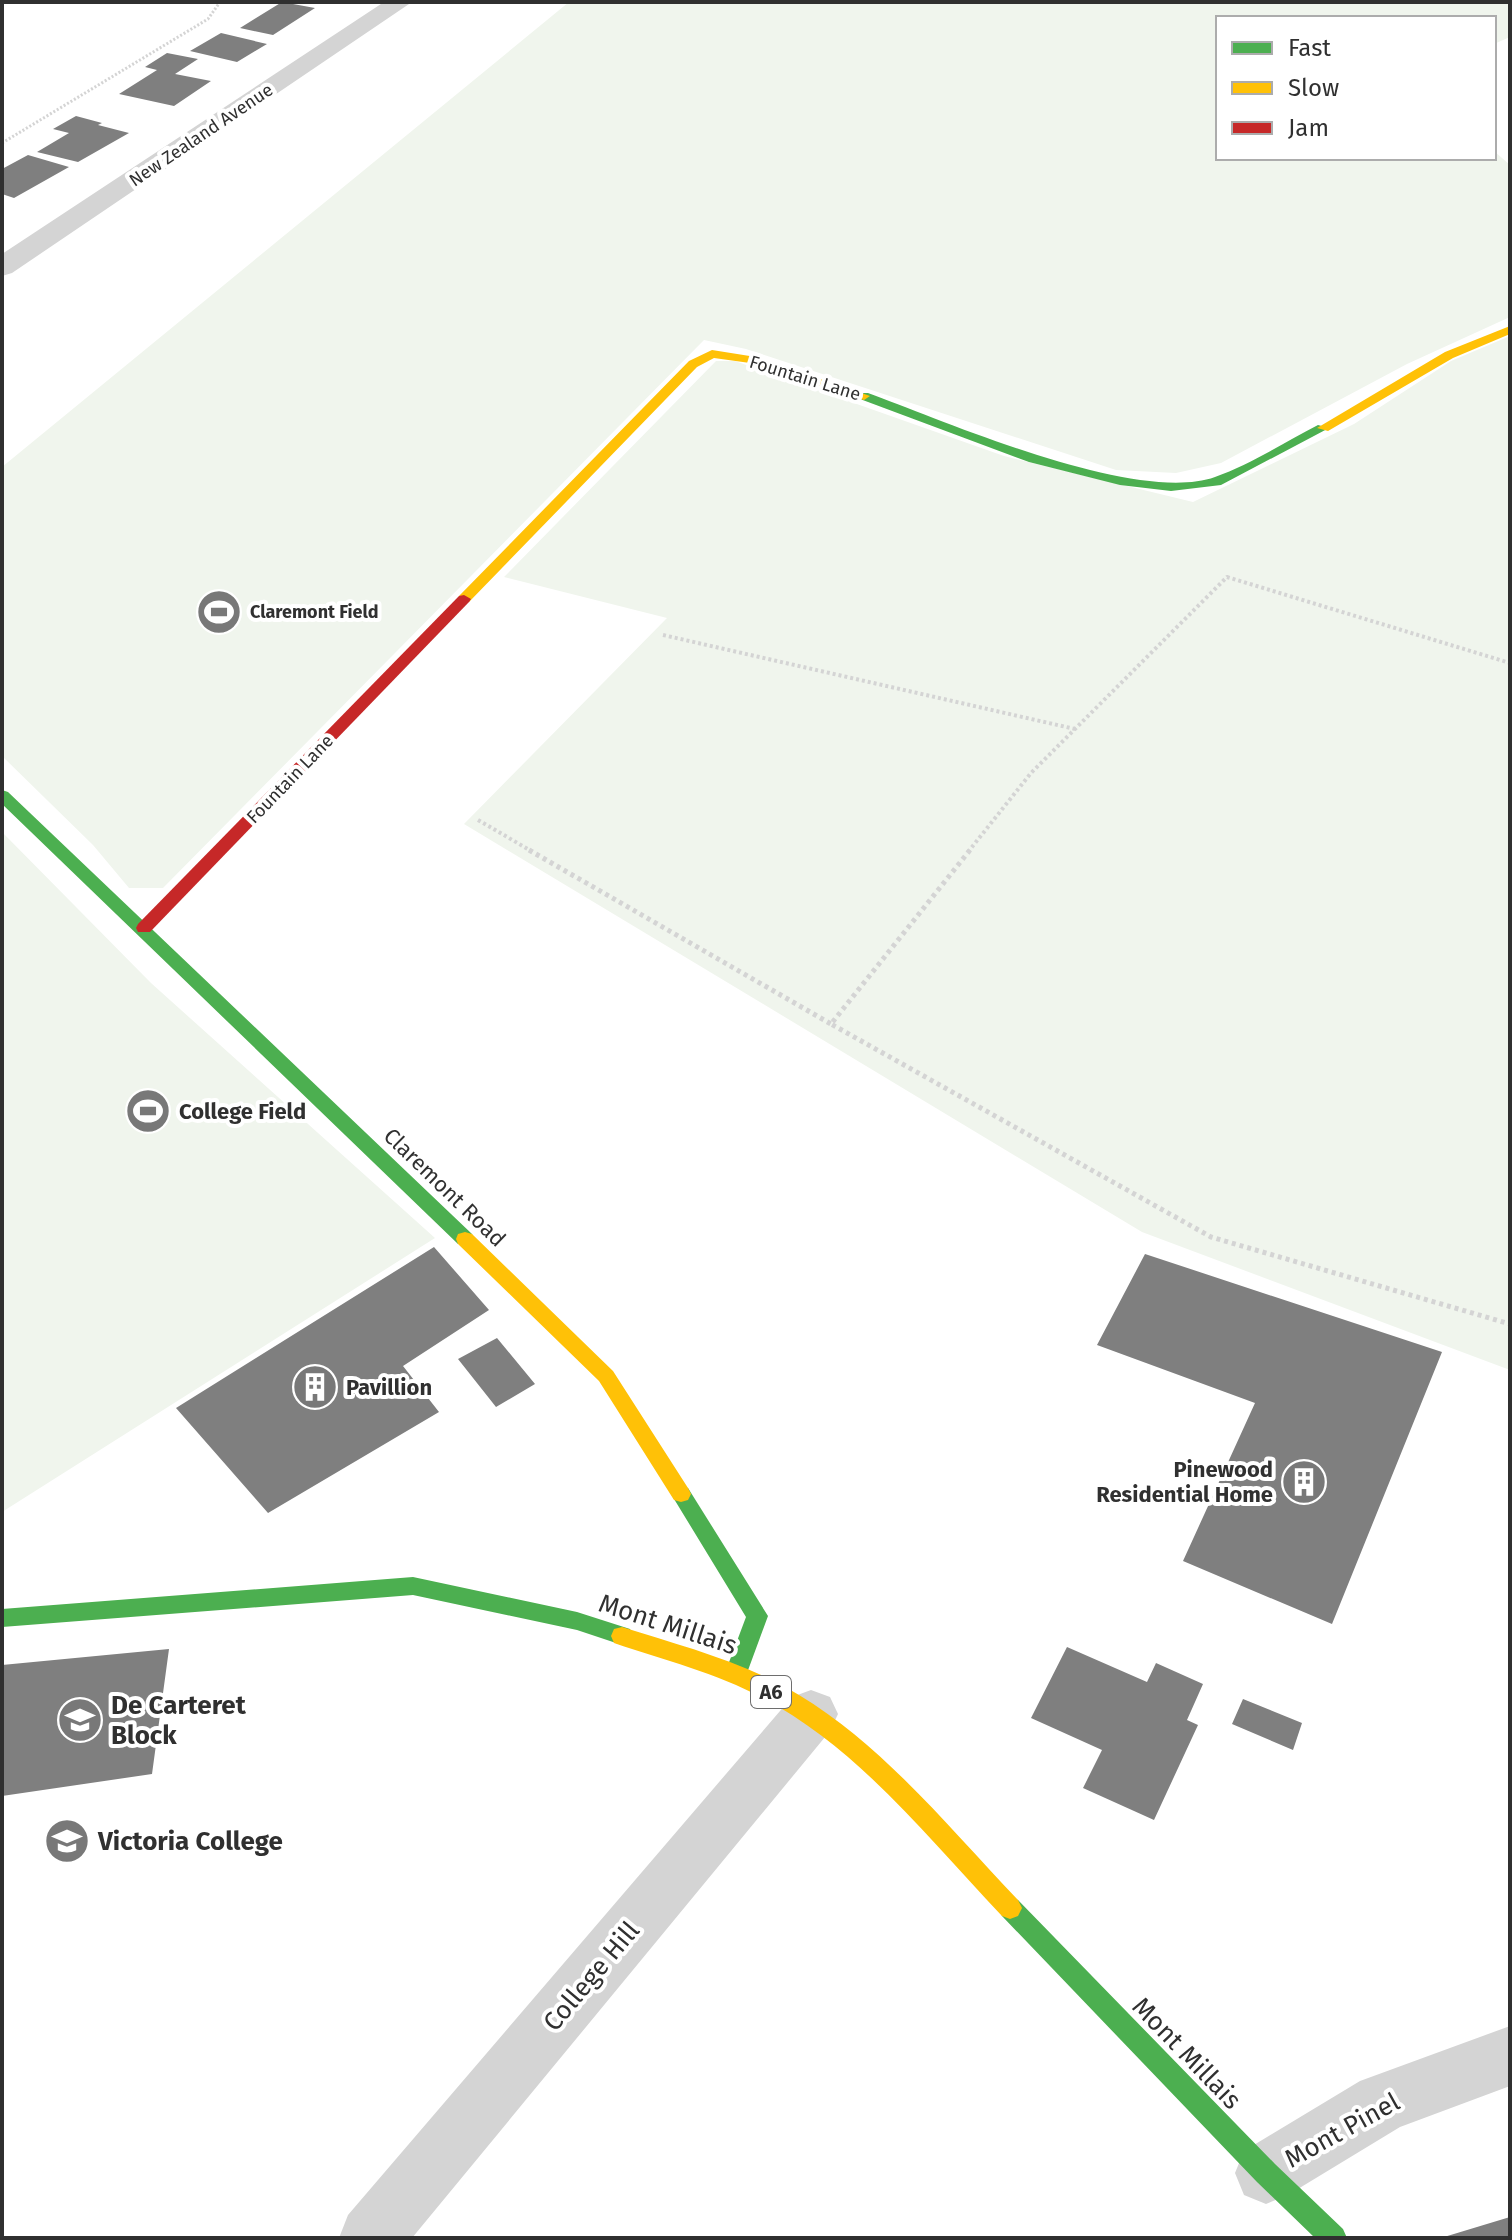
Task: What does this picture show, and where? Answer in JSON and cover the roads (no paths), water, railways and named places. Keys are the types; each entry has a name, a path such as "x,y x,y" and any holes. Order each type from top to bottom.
{"street":[{"name":"New Zealand Avenue","path":"2,267 400,2"},
{"name":"Fountain Lane","path":"144,928 693,364 712,354 752,360 879,401 1034,459 1120,481 1171,487 1216,482 1329,425 1449,355 1510,330"},
{"name":"Claremont Road","path":"2,795 144,928 606,1376 757,1616 736,1673"},
{"name":"Mont Millais","path":"2,1618 413,1586 577,1621 736,1673 811,1714 857,1750 1266,2173 1334,2238"},
{"name":"College Hill","path":"371,2238 811,1714"},
{"name":"Mont Pinel","path":"1266,2173 1382,2103 1510,2056"}],"place":[{"name":"Claremont Field","path":"219,612"},
{"name":"College Field","path":"148,1111"},
{"name":"Pavillion","path":"315,1387"},
{"name":"Pinewood Residential Home","path":"1304,1482"},
{"name":"De Carteret Block","path":"80,1720"},
{"name":"Victoria College","path":"67,1841"}]}
